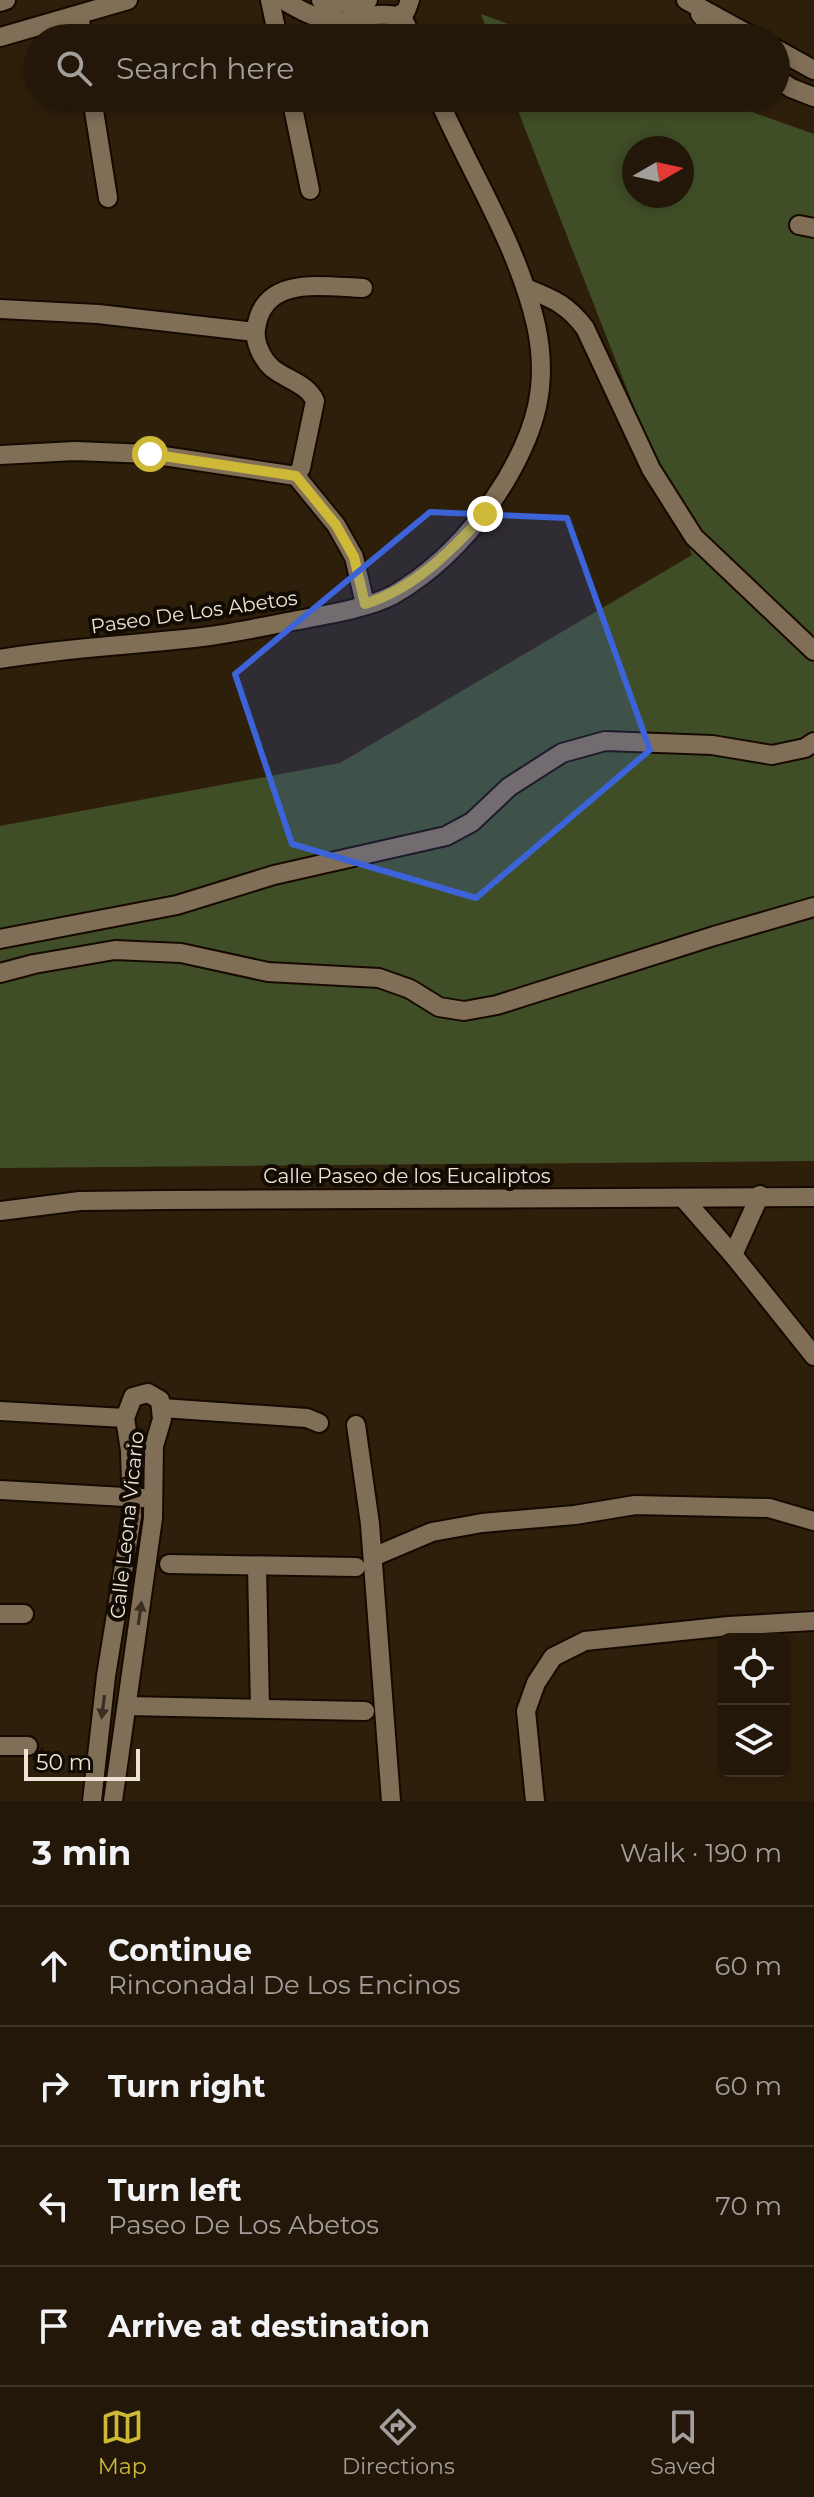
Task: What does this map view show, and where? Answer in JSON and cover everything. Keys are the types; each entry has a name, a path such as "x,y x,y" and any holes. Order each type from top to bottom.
{"street":[{"path":"47,24 128,0"},
{"path":"270,0 275,24"},
{"path":"283,0 302,12 327,19 343,20 395,7"},
{"path":"321,0 345,3 368,0"},
{"path":"688,1 709,24"},
{"path":"688,1 730,24"},
{"path":"79,15 81,24"},
{"path":"0,37 24,30"},
{"path":"790,57 814,70"},
{"path":"790,87 814,97"},
{"path":"94,112 108,198"},
{"path":"294,112 310,190"},
{"name":"Paseo De Los Abetos","path":"0,659 213,636 335,613 391,596 443,559 485,514 530,435 540,401 540,363 536,328 526,288 508,239 445,112"},
{"path":"296,476 301,468 315,401 305,389 270,366 259,350 255,332 265,303 280,291 300,286 363,288"},
{"path":"526,288 572,310 585,328 651,469 694,537 814,651"},
{"path":"0,309 98,314 255,332"},
{"path":"0,455 75,451 150,454 296,476 336,525 354,557 365,604"},
{"path":"0,939 177,905 274,875 446,836 472,822 509,787 562,753 605,741 712,745 772,755 805,748 814,742"},
{"path":"0,973 115,950 181,953 268,972 379,978 410,989 439,1007 464,1011 497,1005 814,907"},
{"path":"733,1255 760,1195"},
{"name":"Calle Paseo de los Eucaliptos","path":"0,1211 80,1201 137,1200 814,1197"},
{"path":"683,1198 814,1356"},
{"name":"Calle Leona Vicario","path":"92,1801 106,1676 132,1516 130,1451 125,1418 133,1397 141,1393 156,1396 162,1408 154,1446 154,1499 113,1801"},
{"path":"162,1408 307,1418 319,1423"},
{"path":"0,1411 125,1418"},
{"path":"356,1425 373,1557 391,1801"},
{"path":"0,1490 154,1499"},
{"path":"373,1557 432,1532 635,1505 769,1508 814,1521"},
{"path":"169,1564 356,1567"},
{"path":"257,1566 260,1708"},
{"path":"0,1614 24,1614"},
{"path":"535,1801 526,1711 536,1683 553,1657 585,1641 729,1626 814,1621"},
{"path":"106,1676 130,1680"},
{"path":"127,1706 365,1711"},
{"path":"0,1746 28,1746"}],"highlighted area":[{"path":"430,512 567,518 650,750 476,898 292,844 235,674"}],"green space":[{"path":"481,14 508,24 485,24"},
{"path":"518,112 752,112 814,134 814,1161 0,1168 0,826 340,763 692,555"}],"route":[{"path":"150,454 296,476 336,525 354,557 365,604 391,596 443,559 485,514"}]}
